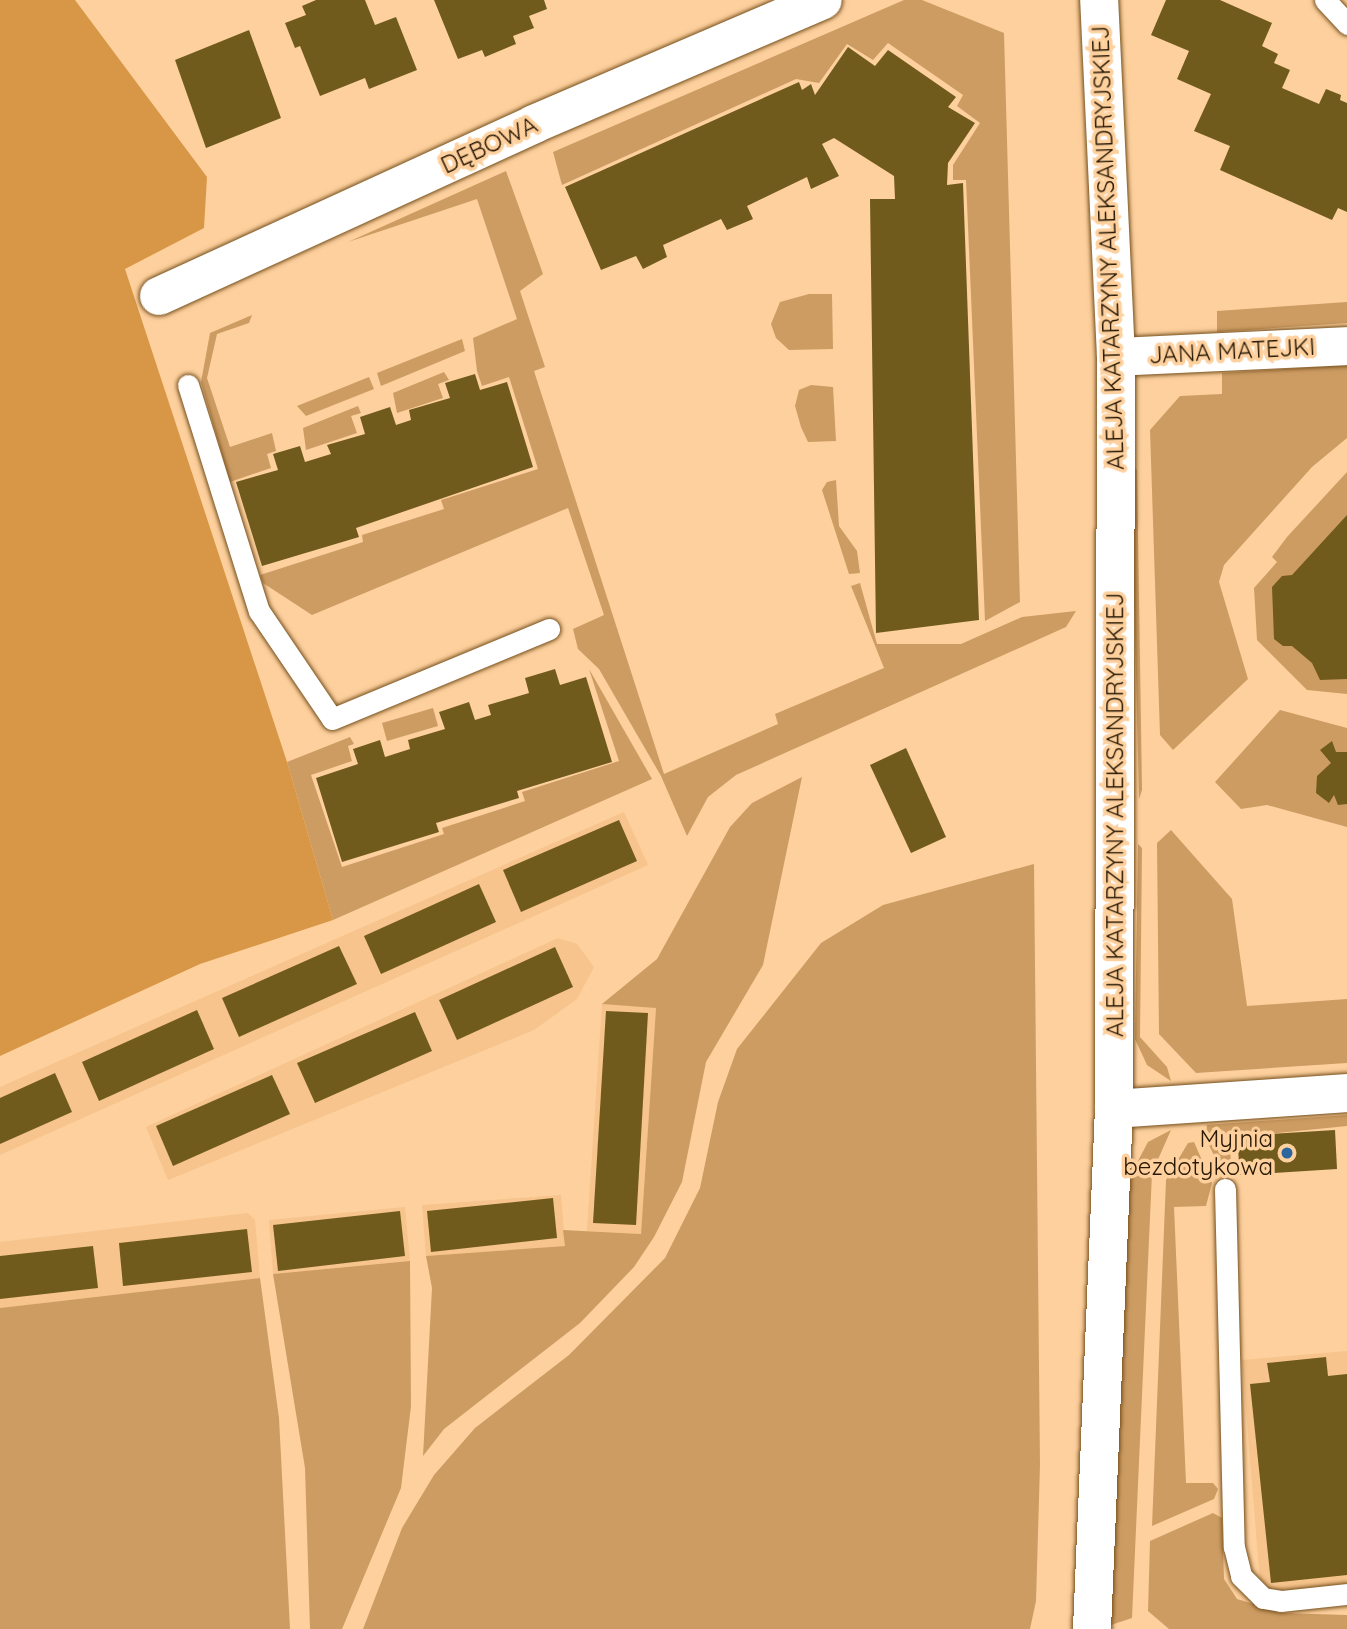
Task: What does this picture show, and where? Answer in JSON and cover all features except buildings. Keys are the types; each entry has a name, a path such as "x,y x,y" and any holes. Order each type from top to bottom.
{"street":[{"name":"DĘBOWA","path":"159,296 534,124 823,0"},
{"name":"ALEJA KATARZYNY ALEKSANDRYJSKIEJ","path":"1092,1629 1114,1109 1116,357 1099,0"},
{"name":"JANA MATEJKI","path":"1116,357 1347,346"},
{"path":"1114,1109 1347,1093"}],"lane":[{"path":"1325,0 1347,24"},
{"path":"188,385 259,611 332,719 549,629"},
{"path":"1225,1189 1234,1547 1241,1576 1263,1598 1280,1601 1347,1594"}],"shaded area":[{"path":"0,0 75,0 207,177 204,228 125,269 287,762 333,920 200,964 0,1056"},
{"path":"904,0 922,0 1004,33 1020,602 985,621 966,180 953,180 953,165 980,123 957,106 963,95 888,43 873,60 847,44 819,83 796,79 562,185 553,152"},
{"path":"506,171 543,274 520,291 545,367 534,371 664,774 778,724 775,714 884,668 851,586 860,583 877,644 961,644 1022,617 1076,611 1066,627 736,775 708,797 687,836 661,776 599,669 578,649 573,629 604,615 568,508 312,615 263,583 260,575 363,542 362,535 444,509 441,500 538,469 509,377 482,386 477,371 473,338 517,319 477,199 348,242"},
{"path":"809,294 832,294 833,349 789,350 776,338 771,324 780,302"},
{"path":"1347,302 1347,323 1217,332 1217,311"},
{"path":"252,315 249,323 217,334 207,378 230,447 272,433 276,451 267,454 271,468 230,482 201,382 210,333"},
{"path":"462,339 465,351 381,386 377,373"},
{"path":"1347,365 1347,438 1312,467 1224,565 1219,582 1248,679 1173,750 1160,735 1150,430 1180,396 1222,394 1222,373"},
{"path":"444,372 449,380 438,384 443,398 397,413 393,393"},
{"path":"369,377 374,389 306,416 297,406"},
{"path":"811,385 833,387 836,441 808,442 801,427 795,406 799,390"},
{"path":"358,406 361,413 351,416 357,433 306,450 303,428"},
{"path":"1131,464 1137,470 1142,790 1139,799"},
{"path":"1347,472 1347,694 1307,690 1257,640 1254,588 1277,562 1272,557 1287,537"},
{"path":"836,480 839,526 857,551 860,573 849,574 822,490 827,482"},
{"path":"589,669 652,779 333,920 287,762 350,737 354,744 348,746 352,761 311,775 342,867 444,834 442,828 525,801 522,792 619,761"},
{"path":"433,708 438,726 387,741 382,723"},
{"path":"1280,710 1347,728 1347,827 1267,805 1241,809 1215,782"},
{"path":"802,777 763,965 706,1062 682,1182 654,1237 634,1267 580,1323 444,1429 423,1456 432,1288 426,1256 565,1246 563,1230 641,1234 656,1008 602,1004 657,959 730,827 752,803"},
{"path":"624,812 648,865 0,1155 0,1087"},
{"path":"1171,830 1232,899 1247,1006 1347,999 1347,1063 1196,1073 1159,1034 1157,843"},
{"path":"1138,844 1142,848 1140,1037 1167,1067 1171,1081 1147,1065 1135,1039"},
{"path":"1034,864 1040,1465 1036,1601 1030,1629 363,1629 402,1528 434,1475 475,1428 569,1355 665,1258 700,1188 718,1102 737,1049 821,943 883,905"},
{"path":"558,938 577,944 594,967 577,999 534,1030 168,1180 146,1127"},
{"path":"602,1004 656,1007 641,1234 587,1231"},
{"path":"1347,1115 1347,1126 1229,1138 1232,1172 1223,1174 1207,1141 1205,1125"},
{"path":"1171,1130 1152,1173 1132,1618 1111,1625 1130,1176 1148,1142"},
{"path":"1194,1142 1212,1183 1206,1206 1174,1207 1186,1483 1213,1483 1218,1489 1214,1499 1152,1526 1166,1180 1188,1143"},
{"path":"561,1195 565,1246 426,1256 422,1205"},
{"path":"405,1207 410,1261 273,1274 269,1220"},
{"path":"248,1213 255,1220 260,1278 0,1308 0,1242"},
{"path":"410,1261 411,1406 401,1488 342,1629 310,1629 305,1468 273,1274"},
{"path":"260,1278 279,1418 290,1629 0,1629 0,1308"},
{"path":"1347,1351 1347,1586 1261,1594 1242,1360"},
{"path":"1213,1513 1222,1518 1224,1579 1237,1599 1283,1613 1347,1615 1347,1629 1169,1629 1148,1611 1150,1541"}],"place":[{"name":"Myjnia bezdotykowa","path":"1287,1153"}]}
